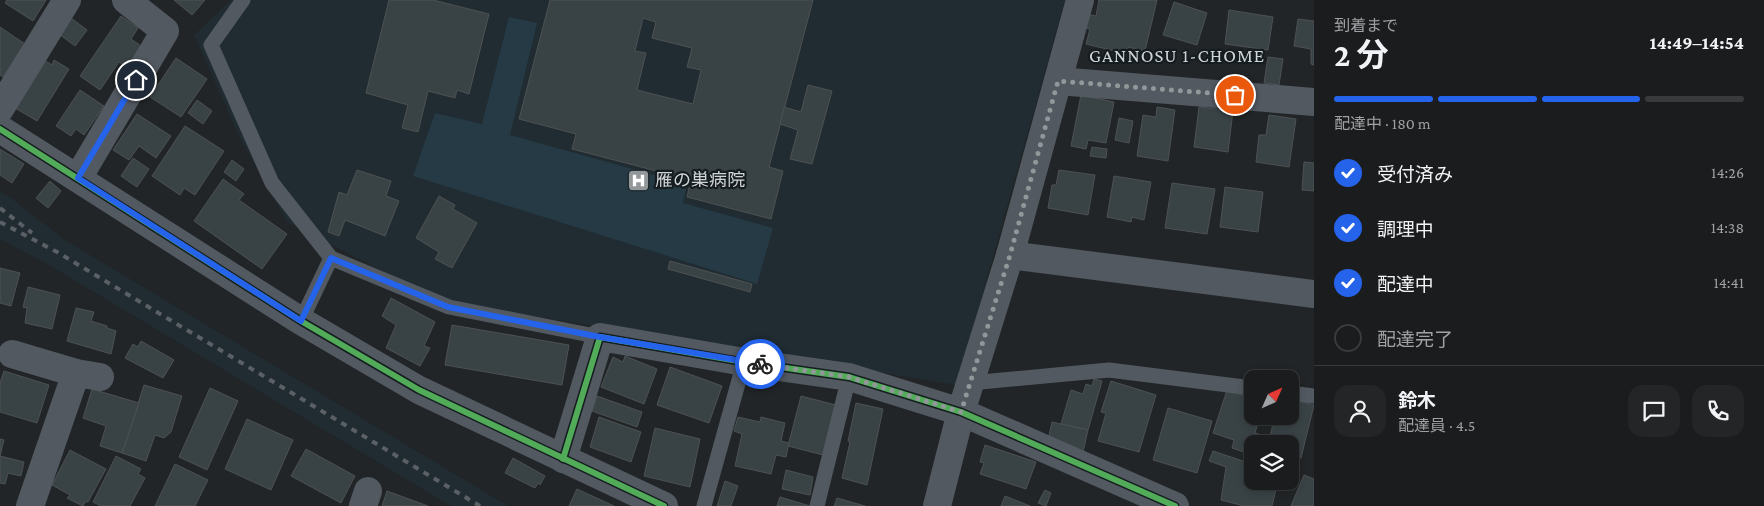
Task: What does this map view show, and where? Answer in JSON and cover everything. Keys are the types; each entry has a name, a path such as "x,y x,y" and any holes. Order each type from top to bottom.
{"street":[{"path":"0,109 66,0"},
{"path":"78,178 164,31 126,0"},
{"path":"937,506 961,412 1010,255 1080,0"},
{"path":"1058,81 1314,102"},
{"path":"0,129 301,321 419,390 664,506"},
{"path":"1010,255 1314,294"},
{"path":"563,459 600,337 744,362 849,377 961,412 1175,506"},
{"path":"12,354 88,375 30,506"}],"lane":[{"path":"242,0 211,45 272,183 331,258 448,307 600,337"},
{"path":"301,321 331,258"},
{"path":"704,506 744,362"},
{"path":"970,383 1109,370 1244,387"},
{"path":"817,506 849,377"},
{"path":"1299,394 1314,396"}],"shaded area":[{"name":"雁の巣病院","path":"231,0 1065,0 957,385 440,301 287,222 240,138 194,35"},
{"path":"509,17 537,23 510,135 687,184 683,203 773,228 757,284 413,176 435,113 482,124"},
{"path":"0,191 65,240 508,506 451,506 49,265 0,239"}],"building":[{"path":"7,0 46,0 33,21 5,3"},
{"path":"174,0 205,0 192,15"},
{"path":"389,0 433,0 489,14 469,94 457,90 455,98 428,91 418,132 402,128 408,105 366,93"},
{"path":"550,0 813,0 769,167 783,171 771,219 687,197 691,180 572,149 576,134 519,119","holes":["643,18 656,22 652,38 692,48 687,67 701,70 693,104 637,90 646,53 635,51"]},
{"path":"1099,0 1157,0 1145,51 1128,47 1127,54 1086,44 1090,29 1079,27 1082,13 1096,16"},
{"path":"1174,2 1207,13 1197,45 1163,35"},
{"path":"1229,10 1273,17 1268,50 1225,44"},
{"path":"121,16 138,28 131,39 141,46 127,67 119,62 100,90 80,76"},
{"path":"71,18 87,30 75,46 59,34"},
{"path":"1298,19 1314,21 1314,65 1311,64 1311,49 1294,46"},
{"path":"0,27 25,44 3,77 0,75"},
{"path":"39,57 52,65 54,60 69,69 37,121 10,105"},
{"path":"1268,57 1283,59 1279,85 1264,83"},
{"path":"176,58 207,79 181,117 150,97"},
{"path":"808,85 832,91 812,164 790,159 798,130 780,124 784,107 801,112"},
{"path":"80,90 104,106 84,135 76,129 71,136 56,126"},
{"path":"1081,95 1114,102 1106,143 1088,140 1086,149 1071,146"},
{"path":"197,100 212,111 203,124 188,113"},
{"path":"1157,107 1175,110 1168,161 1137,156 1143,115 1156,117"},
{"path":"1199,107 1233,111 1228,152 1194,147"},
{"path":"137,114 171,136 156,158 139,146 129,160 113,150"},
{"path":"1269,115 1296,119 1289,167 1256,162 1259,135 1266,135"},
{"path":"1119,118 1133,121 1129,143 1115,140"},
{"path":"185,126 224,151 195,195 184,188 180,195 152,176"},
{"path":"1092,147 1107,149 1106,158 1090,156"},
{"path":"0,149 24,164 12,183 0,175"},
{"path":"133,158 149,169 137,187 121,176"},
{"path":"232,160 244,169 236,181 224,172"},
{"path":"1304,162 1314,163 1314,191 1302,190"},
{"path":"357,170 391,181 386,196 399,201 385,236 345,220 339,236 328,232 339,192 347,195"},
{"path":"1059,170 1095,175 1088,215 1048,208 1052,185 1056,185"},
{"path":"1114,176 1151,182 1144,220 1132,217 1131,222 1107,217"},
{"path":"223,179 244,194 239,200 287,234 262,269 194,221"},
{"path":"50,181 61,191 48,208 36,198"},
{"path":"1172,183 1215,189 1207,234 1165,228"},
{"path":"1225,187 1263,192 1258,232 1220,227"},
{"path":"439,196 455,205 453,209 477,223 452,268 435,259 439,252 416,238"},
{"path":"670,261 752,284 750,292 668,269"},
{"path":"0,268 20,273 11,306 0,303"},
{"path":"28,287 60,295 52,329 25,323 27,308 23,307"},
{"path":"391,298 435,322 424,346 430,348 420,366 386,348 396,325 382,316"},
{"path":"76,308 94,312 91,321 116,331 111,354 67,341"},
{"path":"452,325 569,345 562,385 445,365"},
{"path":"141,341 174,360 163,378 125,358 133,344 138,347"},
{"path":"625,356 657,369 644,404 601,387 613,357 623,362"},
{"path":"670,367 722,386 709,423 657,405"},
{"path":"4,371 49,385 37,423 0,412 0,383"},
{"path":"1094,379 1102,381 1088,430 1061,424 1071,390 1083,394 1086,384 1092,386"},
{"path":"1111,381 1156,395 1139,452 1098,441 1106,413 1101,412"},
{"path":"144,385 182,396 171,432 164,438 155,435 146,461 122,453"},
{"path":"210,388 238,401 207,470 179,457"},
{"path":"92,389 139,403 122,453 100,446 106,426 83,418"},
{"path":"1227,390 1244,395 1244,425 1257,425 1255,433 1261,435 1244,435 1244,452 1232,448 1234,440 1213,433"},
{"path":"597,396 642,412 637,427 592,411"},
{"path":"801,396 836,405 823,455 788,446"},
{"path":"1299,401 1314,405 1301,458 1299,458 1299,435 1270,435 1273,425 1299,425"},
{"path":"856,403 883,409 867,485 842,478"},
{"path":"1168,408 1212,421 1197,473 1153,460"},
{"path":"599,417 641,432 631,462 590,447"},
{"path":"738,417 760,422 761,417 785,423 781,441 789,443 786,457 776,455 771,474 735,466 742,434 734,431"},
{"path":"247,419 293,440 271,490 225,469"},
{"path":"1052,422 1088,430 1083,452 1047,444"},
{"path":"655,428 700,439 690,487 644,476"},
{"path":"0,439 4,440 0,456"},
{"path":"985,445 1036,462 1026,489 980,474 984,463 980,462"},
{"path":"306,449 355,476 341,503 291,476"},
{"path":"70,450 106,469 88,502 86,501 83,506 67,498 70,495 52,485"},
{"path":"1213,451 1244,461 1244,490 1276,490 1272,506 1244,506 1221,500 1226,467 1209,461"},
{"path":"0,456 24,462 21,476 8,473 5,484 0,483"},
{"path":"116,456 141,469 138,474 145,478 130,506 101,506 93,502"},
{"path":"513,458 545,476 540,485 538,483 535,488 505,473"},
{"path":"175,464 208,480 195,506 155,506"},
{"path":"786,470 813,477 810,495 782,489"},
{"path":"1304,475 1314,479 1314,506 1291,506"},
{"path":"725,481 738,486 731,506 717,506"},
{"path":"577,489 614,506 569,506"},
{"path":"1045,490 1051,493 1046,506 1038,503"},
{"path":"387,491 428,506 382,506"},
{"path":"1005,496 1030,506 1001,506"},
{"path":"780,497 810,506 777,506"},
{"path":"837,498 865,506 834,506"}],"railway":[{"path":"0,208 32,233"},
{"path":"0,222 57,252 480,506"}],"cycle path":[{"path":"0,129 301,321 419,390 664,506"},
{"path":"563,459 600,337 744,362 849,377 961,412 1175,506"}],"way so far":[{"path":"760,364 849,377 961,412 1010,255 1058,81 1235,95"}],"place":[{"name":"雁の巣病院","path":"639,180"}],"district":[{"name":"GANNOSU 1-CHOME","path":"1177,55"}],"route":[{"path":"136,80 78,178 301,321 331,258 448,307 600,337 760,364"}]}
